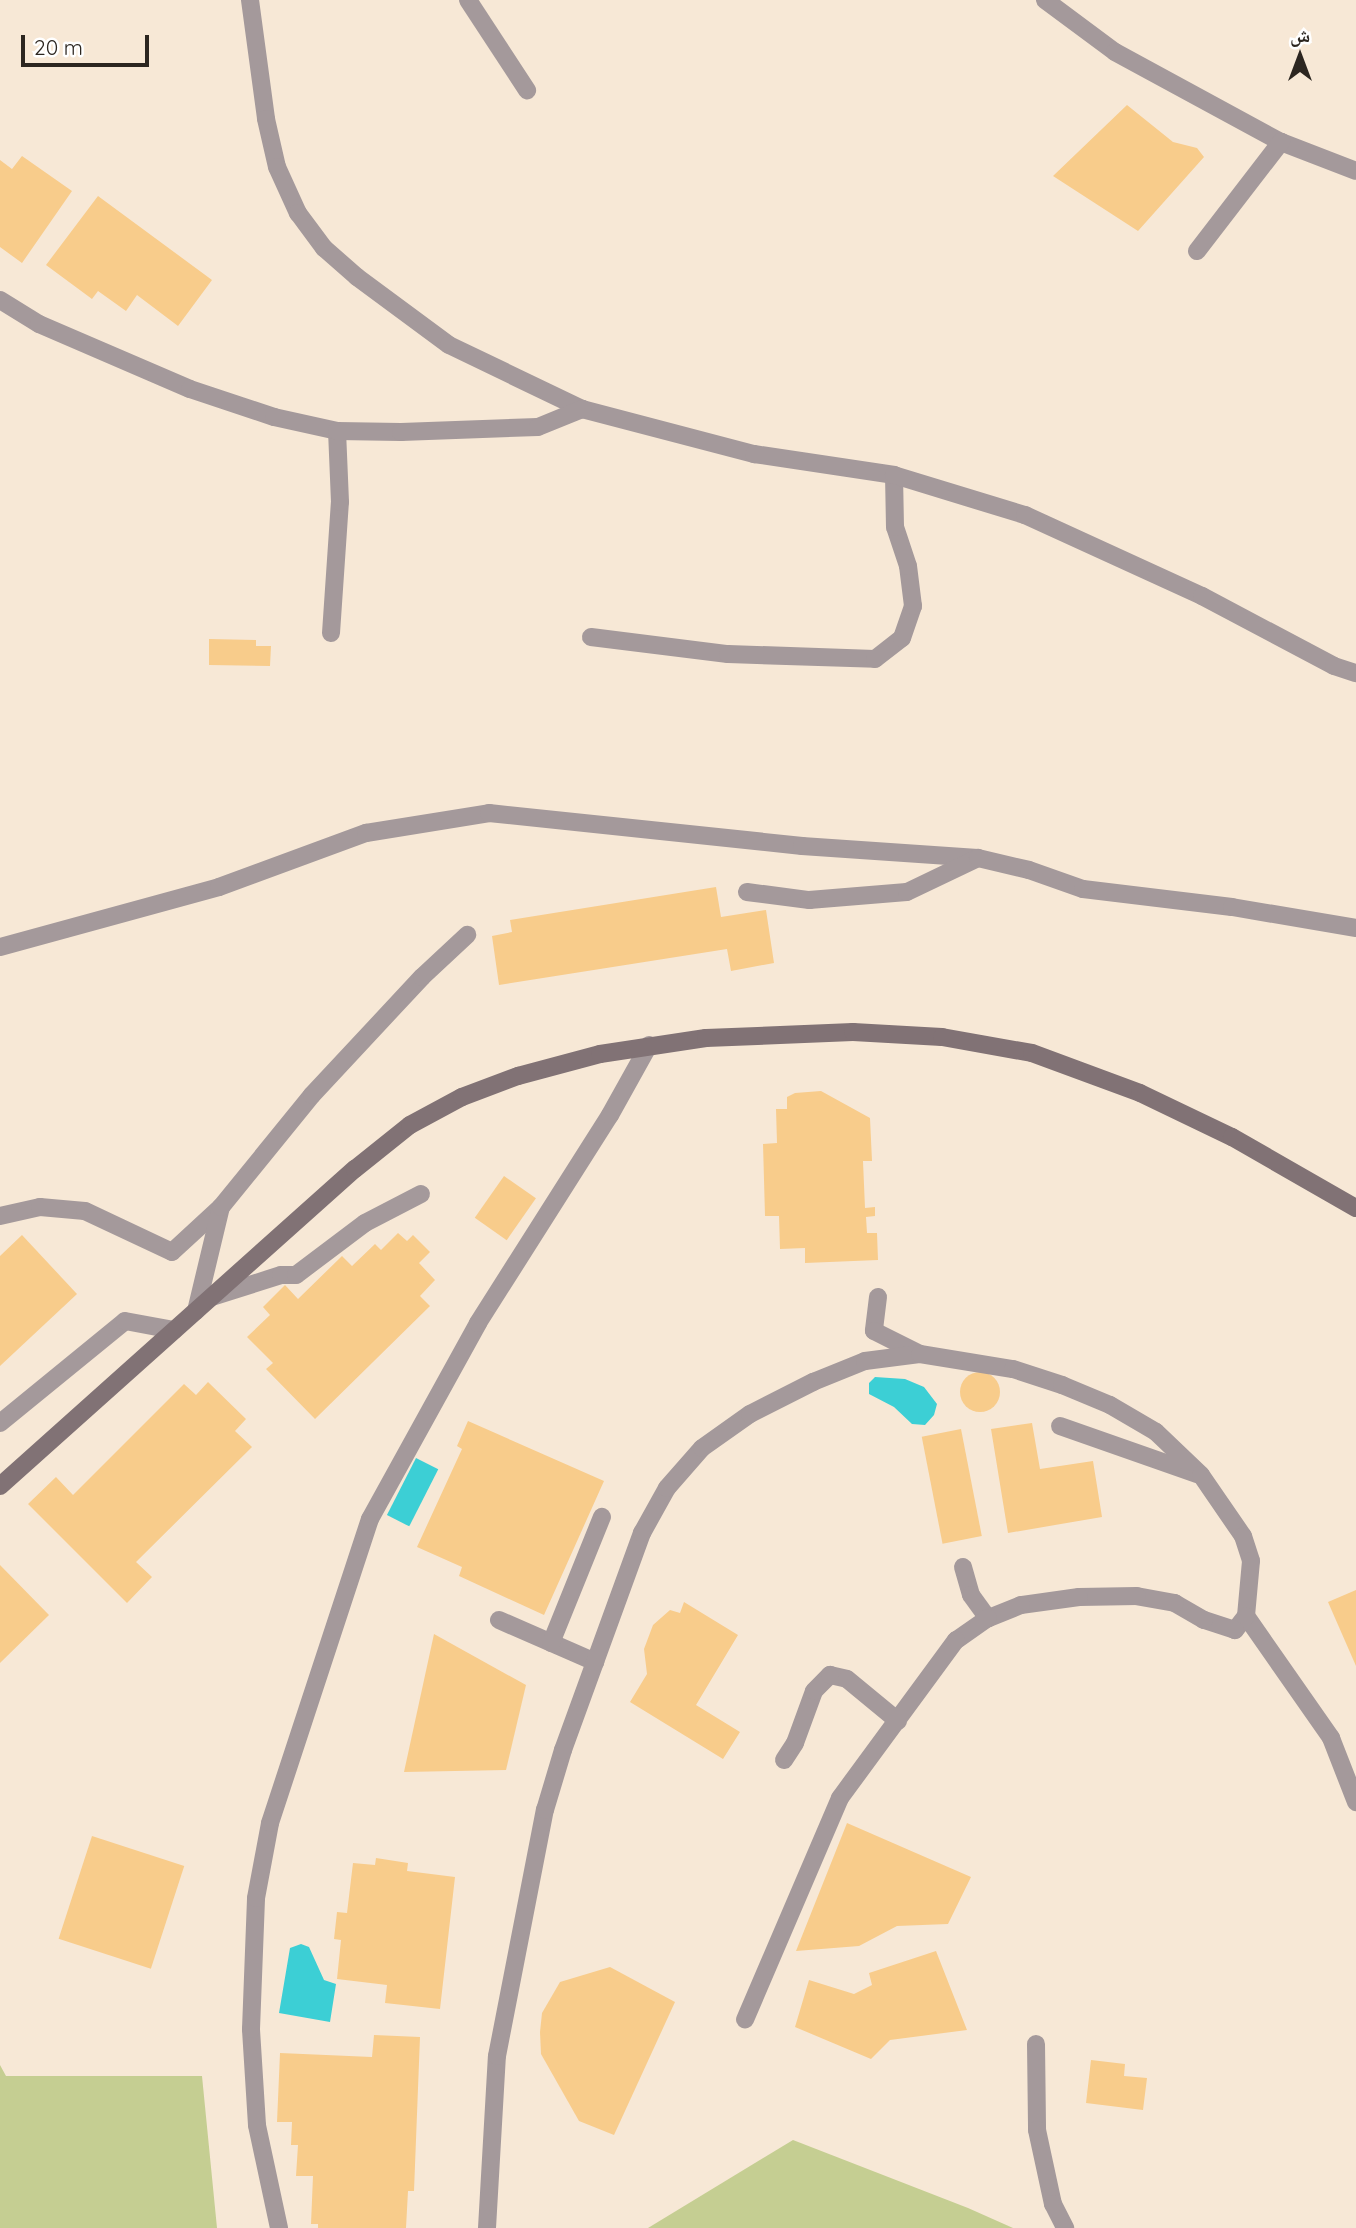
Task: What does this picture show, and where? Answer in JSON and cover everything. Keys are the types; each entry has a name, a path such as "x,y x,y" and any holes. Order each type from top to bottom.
{"main road":[{"path":"0,1486 355,1169 410,1125 463,1097 568,1061 649,1045 706,1038 853,1032 942,1037 1032,1053 1140,1093 1232,1137 1356,1208"}],"street":[{"path":"250,0 266,119 277,167 298,214 324,248 357,277 449,345 582,409 754,454 894,475 1025,515 1202,596 1334,666 1356,673"},
{"path":"468,0 527,90"},
{"path":"1045,0 1115,52 1281,142 1356,171"},
{"path":"1197,251 1281,142"},
{"path":"0,300 39,324 165,379 274,417 337,431 401,432 538,427 582,409"},
{"path":"331,632 340,502 337,431"},
{"path":"591,637 727,654 875,660 902,638 913,606 908,566 895,527 894,475"},
{"path":"0,947 219,887 366,833 489,813 802,846 978,858 1029,870 1083,889 1232,907 1356,928"},
{"path":"747,892 809,900 907,892 978,858"},
{"path":"0,1216 40,1207 85,1211 172,1252 221,1207 312,1095 422,977 467,935"},
{"path":"279,2228 257,2125 251,2029 256,1898 270,1823 370,1519 478,1323 610,1115 649,1045"},
{"path":"212,1297 281,1275 296,1275 365,1223 421,1194"},
{"path":"196,1311 221,1207"},
{"path":"878,1297 874,1331 920,1354"},
{"path":"0,1423 125,1321 174,1330"},
{"path":"487,2228 498,2056 545,1810 642,1533 667,1488 702,1448 750,1414 813,1382 865,1361 920,1354 1013,1369 1098,1400 1156,1432 1201,1475 1243,1536 1251,1561 1246,1616 1235,1630 1204,1620 1175,1603 1137,1596 1079,1597 1021,1605 988,1618 956,1640 840,1798 745,2020"},
{"path":"1060,1426 1201,1475"},
{"path":"551,1643 602,1517"},
{"path":"963,1567 971,1595 988,1618"},
{"path":"1246,1616 1331,1738 1356,1802"},
{"path":"499,1620 595,1662"},
{"path":"785,1760 795,1742 814,1691 830,1675 847,1679 898,1720"},
{"path":"1036,2044 1037,2130 1053,2204 1065,2228"}],"green space":[{"path":"0,2065 6,2076 202,2076 217,2228 0,2228"},
{"path":"793,2140 968,2208 1013,2228 648,2228"}],"water":[{"path":"875,1377 905,1379 924,1387 937,1404 934,1415 925,1425 912,1424 894,1407 869,1394 869,1383"},
{"path":"416,1458 438,1469 409,1526 387,1515"},
{"path":"301,1944 309,1947 324,1980 336,1984 330,2022 279,2013 290,1948"}],"building":[{"path":"1127,105 1173,142 1197,148 1204,157 1138,231 1053,176"},
{"path":"22,156 72,191 22,263 0,247 0,160 12,169"},
{"path":"98,196 212,280 178,326 137,295 126,311 98,291 92,299 46,265"},
{"path":"209,639 256,640 256,646 271,646 270,666 209,665"},
{"path":"716,887 721,917 766,910 774,963 731,971 727,949 499,985 492,936 512,932 510,920"},
{"path":"821,1091 870,1118 872,1161 863,1161 865,1208 875,1207 875,1216 866,1217 867,1233 877,1233 878,1260 805,1263 805,1248 780,1249 779,1216 765,1216 763,1144 777,1143 776,1109 787,1109 787,1097 795,1093"},
{"path":"504,1176 536,1198 507,1240 475,1218"},
{"path":"398,1233 407,1241 413,1235 430,1252 419,1263 435,1280 420,1296 430,1306 315,1419 266,1369 273,1363 247,1337 270,1315 263,1307 285,1285 298,1299 342,1256 352,1266 375,1244 381,1250"},
{"path":"22,1235 77,1294 0,1366 0,1256"},
{"path":"980,1372 994,1378 1000,1392 994,1406 980,1412 966,1406 960,1392 966,1378"},
{"path":"208,1382 246,1419 235,1431 252,1447 136,1562 152,1577 127,1603 28,1504 56,1477 73,1495 184,1384 196,1395"},
{"path":"468,1421 604,1481 544,1615 459,1576 462,1567 417,1547 462,1449 457,1446"},
{"path":"1032,1423 1040,1469 1093,1461 1102,1517 1008,1533 991,1429"},
{"path":"961,1429 982,1536 943,1544 922,1437"},
{"path":"0,1565 49,1615 0,1663"},
{"path":"1356,1590 1356,1666 1328,1602"},
{"path":"684,1602 738,1635 696,1705 740,1732 723,1759 630,1702 647,1674 644,1649 653,1625 670,1610 680,1613"},
{"path":"434,1634 526,1685 506,1770 404,1772"},
{"path":"847,1823 971,1877 948,1924 897,1926 859,1946 796,1951"},
{"path":"92,1836 184,1866 151,1969 59,1939"},
{"path":"376,1858 408,1863 407,1871 455,1877 440,2009 385,2003 387,1985 337,1979 341,1940 334,1939 337,1912 347,1913 353,1863 375,1865"},
{"path":"936,1951 967,2030 890,2040 871,2059 795,2027 809,1980 854,1994 872,1985 869,1973"},
{"path":"610,1967 675,2002 614,2135 579,2121 541,2054 540,2032 542,2013 560,1982"},
{"path":"374,2035 420,2037 414,2191 408,2191 406,2228 318,2228 318,2224 311,2224 313,2176 296,2176 298,2145 291,2145 292,2122 277,2122 280,2053 372,2057"},
{"path":"1091,2060 1125,2064 1124,2076 1147,2078 1143,2110 1086,2103"}]}
